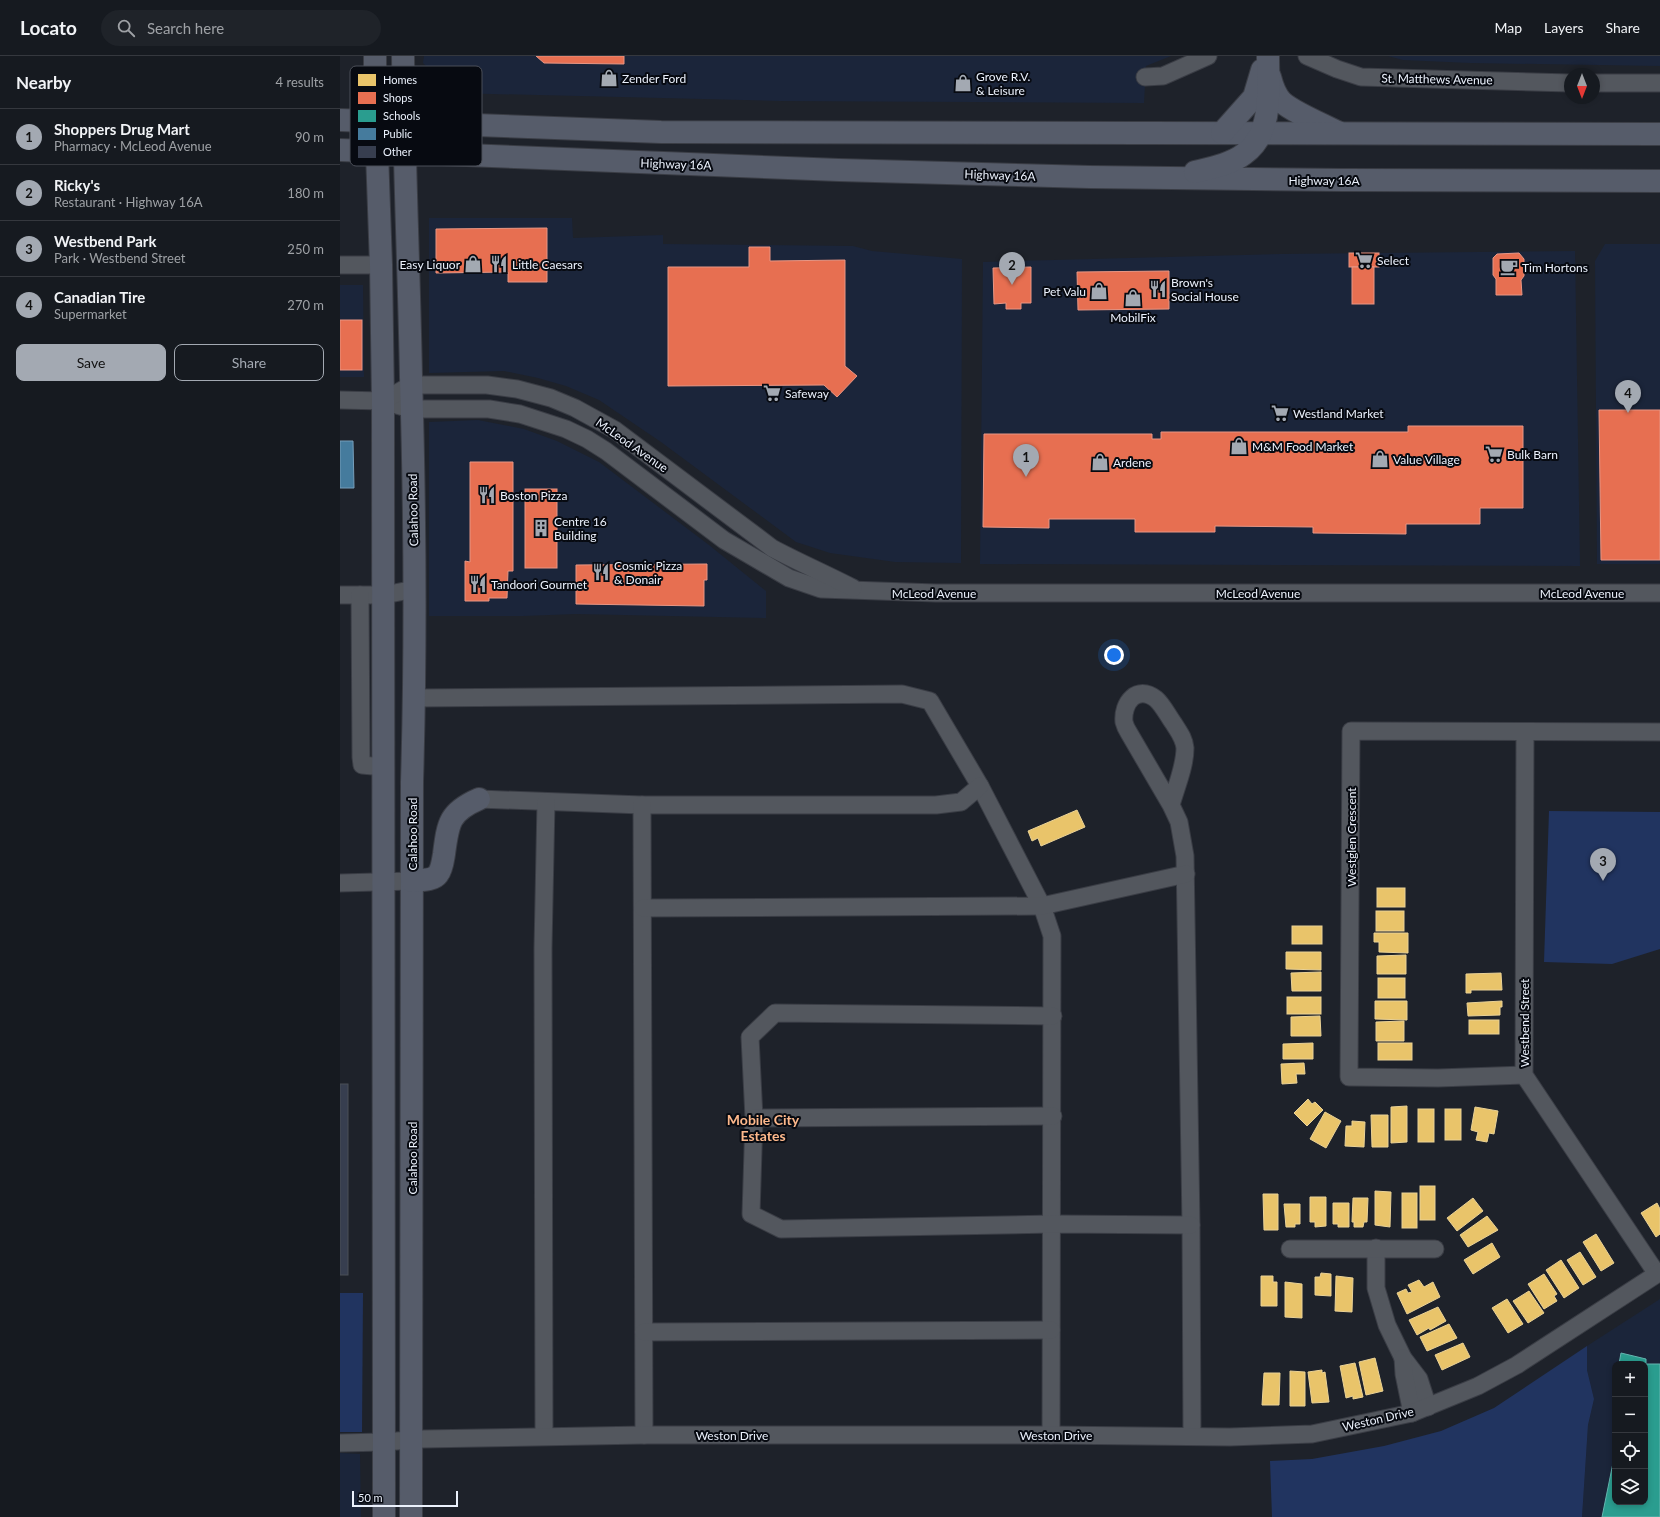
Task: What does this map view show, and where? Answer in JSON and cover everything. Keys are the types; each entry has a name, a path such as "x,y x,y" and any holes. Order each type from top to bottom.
{"main road":[{"path":"375,56 375,66"},
{"name":"Calahoo Road","path":"403,56 403,66"},
{"path":"1222,133 1254,97 1267,61"},
{"path":"1170,178 1232,161 1245,154 1256,143 1262,134 1268,102 1267,61"},
{"path":"1267,61 1273,87 1281,101 1289,107 1340,134"},
{"path":"340,120 350,121"},
{"path":"482,126 662,132 1660,134"},
{"name":"Highway 16A","path":"340,150 350,150"},
{"name":"Highway 16A","path":"482,155 847,170 1170,178 1660,181"},
{"path":"378,166 382,265 384,595 384,1517"},
{"name":"Calahoo Road","path":"404,166 415,589 412,881 411,1517"},
{"path":"412,881 431,879 438,875 443,863 448,827 454,816 464,806 479,799"}],"street":[{"path":"1145,77 1163,76 1208,56"},
{"name":"St. Matthews Avenue","path":"1307,56 1337,69 1361,77 1564,83"},
{"path":"1600,83 1660,83"},
{"path":"340,265 382,265"},
{"name":"McLeod Avenue","path":"383,401 411,385 487,385 517,389 551,398 575,408 615,430 772,548 799,563 828,575 856,590"},
{"name":"McLeod Avenue","path":"340,400 383,401 411,409 489,409 520,414 566,429 587,439 606,451 724,540 789,578 821,589 936,593 1660,593"},
{"path":"340,595 384,595 415,589"},
{"path":"360,595 362,765 384,767"},
{"path":"415,698 902,694 930,701 980,786 1042,906 1052,936 1053,1224 1051,1435"},
{"path":"1171,805 1185,756 1183,737 1155,698 1147,694 1133,696 1128,702 1125,711 1124,723 1171,805 1179,822 1183,838 1186,874 1191,1225 1192,1436"},
{"name":"Westglen Crescent","path":"1524,1075 1438,1078 1349,1077 1351,731 1660,732"},
{"name":"Westbend Street","path":"1525,732 1524,1075 1659,1273"},
{"path":"479,799 642,805 936,805 961,802 980,786"},
{"path":"544,1436 543,948 546,802"},
{"path":"642,805 644,1435"},
{"path":"643,908 1042,906 1186,874"},
{"path":"340,883 412,881"},
{"path":"1053,1016 775,1013 750,1037 754,1118 751,1214 782,1229 1053,1224 1191,1225"},
{"path":"754,1118 1053,1116"},
{"path":"1376,1248 1376,1288 1387,1325 1403,1358 1419,1379 1428,1407"},
{"path":"1290,1249 1435,1249"},
{"name":"Weston Drive","path":"340,1443 544,1436 644,1435 1230,1436 1312,1434 1412,1413 1478,1386 1517,1365 1659,1273"},
{"path":"644,1332 1051,1330"},
{"path":"1403,1358 1404,1374 1412,1413"}],"shaded area":[{"path":"424,56 1171,56 1146,66 1144,103 780,101 482,94 482,66 426,66 423,63"},
{"path":"1388,56 1660,56 1660,66 1470,63 1403,60"},
{"name":"Safeway","path":"429,218 572,218 573,238 663,235 663,244 853,246 872,251 962,259 961,563 895,562 830,553 796,542 661,442 599,400 566,386 504,371 429,373"},
{"path":"1605,244 1660,244 1660,564 1597,564 1595,261"},
{"name":"Westland Market","path":"1575,251 1580,566 980,564 983,262 1281,254"},
{"path":"340,285 363,285 364,377 340,377"},
{"path":"478,420 524,429 557,441 599,462 709,545 766,591 766,618 576,614 523,616 429,616 429,422"},
{"path":"1549,811 1660,812 1660,949 1612,964 1544,962"},
{"path":"340,1293 363,1293 362,1432 340,1432"},
{"path":"1660,1299 1660,1517 1582,1517 1588,1425 1594,1399 1587,1370 1587,1346"},
{"path":"1587,1346 1587,1370 1594,1399 1588,1425 1582,1517 1272,1517 1270,1461 1312,1459 1384,1446 1441,1431 1494,1408"},
{"path":"340,1453 360,1454 361,1517 340,1517"}],"building: Homes":[{"path":"1077,810 1085,827 1041,846 1038,838 1032,841 1028,831"},
{"path":"1377,888 1405,888 1405,907 1377,907"},
{"path":"1376,911 1404,911 1404,931 1376,931"},
{"path":"1292,926 1322,926 1322,944 1292,944"},
{"path":"1374,933 1408,933 1408,953 1379,952 1379,942 1374,942"},
{"path":"1286,952 1321,952 1321,970 1286,969"},
{"path":"1406,955 1406,974 1377,974 1377,956"},
{"path":"1321,972 1321,991 1292,991 1291,973"},
{"path":"1501,973 1502,990 1471,990 1471,993 1466,993 1466,974"},
{"path":"1378,978 1405,978 1405,998 1378,998"},
{"path":"1287,997 1321,997 1321,1014 1287,1014"},
{"path":"1375,1001 1407,1001 1407,1020 1375,1019"},
{"path":"1502,1001 1500,1015 1468,1016 1467,1003"},
{"path":"1320,1016 1321,1036 1291,1036 1291,1017"},
{"path":"1469,1020 1499,1020 1499,1034 1469,1034"},
{"path":"1404,1021 1404,1041 1376,1041 1376,1022"},
{"path":"1313,1043 1313,1059 1283,1059 1283,1044"},
{"path":"1378,1043 1412,1043 1412,1060 1378,1060"},
{"path":"1304,1063 1305,1074 1296,1074 1297,1083 1282,1084 1281,1064"},
{"path":"1308,1099 1312,1104 1315,1102 1323,1110 1307,1126 1294,1113"},
{"path":"1407,1106 1407,1142 1391,1143 1391,1107"},
{"path":"1475,1107 1498,1111 1494,1134 1489,1133 1487,1142 1476,1140 1478,1132 1471,1130"},
{"path":"1418,1109 1434,1109 1434,1142 1418,1142"},
{"path":"1445,1109 1461,1109 1461,1140 1445,1140"},
{"path":"1325,1112 1341,1121 1326,1148 1310,1139"},
{"path":"1371,1115 1388,1115 1388,1147 1372,1147"},
{"path":"1352,1121 1365,1122 1364,1147 1345,1146 1346,1126 1352,1126"},
{"path":"1420,1186 1435,1186 1435,1220 1420,1220"},
{"path":"1375,1191 1391,1192 1390,1227 1375,1225"},
{"path":"1402,1193 1417,1193 1417,1228 1402,1228"},
{"path":"1263,1194 1278,1194 1278,1230 1264,1230"},
{"path":"1310,1197 1326,1197 1326,1226 1315,1227 1315,1222 1310,1222"},
{"path":"1353,1198 1368,1198 1367,1222 1364,1222 1363,1227 1354,1227 1354,1222 1352,1222"},
{"path":"1473,1198 1483,1211 1457,1231 1447,1218"},
{"path":"1333,1203 1349,1203 1349,1227 1338,1227 1338,1224 1333,1224"},
{"path":"1657,1203 1660,1209 1660,1234 1656,1237 1641,1213"},
{"path":"1284,1204 1300,1204 1300,1224 1295,1224 1295,1227 1286,1227"},
{"path":"1487,1216 1498,1230 1468,1247 1460,1235"},
{"path":"1596,1234 1614,1263 1601,1271 1583,1242"},
{"path":"1492,1243 1500,1257 1473,1274 1464,1260"},
{"path":"1580,1252 1596,1277 1583,1285 1567,1260"},
{"path":"1561,1260 1579,1288 1564,1298 1546,1270"},
{"path":"1321,1273 1331,1274 1331,1296 1315,1295 1315,1277 1320,1277"},
{"path":"1544,1274 1557,1294 1554,1296 1557,1301 1544,1309 1528,1284"},
{"path":"1261,1276 1273,1276 1273,1282 1277,1282 1277,1306 1261,1306"},
{"path":"1336,1276 1353,1278 1352,1312 1335,1311"},
{"path":"1419,1280 1424,1287 1433,1282 1440,1297 1407,1314 1397,1293 1406,1289 1408,1293 1412,1292 1408,1285"},
{"path":"1285,1282 1302,1284 1302,1318 1285,1317"},
{"path":"1529,1291 1544,1313 1528,1323 1513,1301"},
{"path":"1507,1299 1523,1324 1508,1333 1492,1308"},
{"path":"1438,1307 1446,1321 1417,1335 1409,1320"},
{"path":"1449,1324 1457,1338 1427,1351 1420,1337"},
{"path":"1463,1343 1470,1357 1442,1370 1435,1355"},
{"path":"1375,1358 1383,1391 1366,1395 1359,1362"},
{"path":"1355,1363 1363,1397 1353,1399 1353,1396 1346,1398 1340,1366"},
{"path":"1322,1370 1322,1373 1325,1372 1329,1402 1312,1403 1308,1372"},
{"path":"1290,1371 1305,1372 1305,1406 1290,1406"},
{"path":"1264,1373 1280,1373 1279,1405 1262,1405"}],"building: Shops":[{"path":"536,56 624,56 624,64 544,63"},
{"path":"547,228 547,282 508,282 508,272 436,273 436,229"},
{"path":"749,247 770,247 770,261 845,260 845,366 857,376 837,397 824,385 668,386 668,267 749,267"},
{"name":"Select","path":"1349,253 1379,253 1379,267 1349,267"},
{"name":"Tim Hortons","path":"1519,253 1524,259 1524,276 1521,280 1522,295 1496,295 1496,279 1493,275 1493,258 1497,254"},
{"path":"1031,267 1031,303 1021,303 1021,309 1006,309 1006,303 994,304 993,268"},
{"path":"1352,267 1374,267 1374,304 1352,304"},
{"path":"1169,271 1169,309 1078,310 1077,272"},
{"path":"340,320 362,320 362,370 340,370"},
{"path":"1599,410 1660,410 1660,560 1601,560"},
{"path":"1408,426 1523,426 1523,508 1480,508 1480,524 1406,524 1406,534 1313,533 1313,527 1215,526 1215,532 1135,532 1135,519 1049,519 1049,528 983,527 984,434 1152,434 1152,439 1161,439 1161,432 1408,432"},
{"path":"470,462 513,462 513,571 508,571 507,598 489,598 489,601 465,601 465,561 470,562"},
{"name":"Centre 16 Building","path":"525,489 557,489 557,568 525,568"},
{"path":"707,564 707,580 704,580 704,606 576,604 576,565"}],"building: Schools":[{"path":"1621,1353 1646,1359 1646,1361 1620,1361"},
{"path":"1648,1364 1660,1364 1660,1517 1602,1517 1612,1468 1612,1505 1648,1505"}],"building: Public":[{"path":"340,441 353,441 354,488 340,488"}],"building: Other":[{"path":"340,1084 348,1084 348,1275 340,1275"}],"place":[{"name":"Zender Ford","path":"609,78"},
{"name":"Grove R.V. & Leisure","path":"963,83"},
{"name":"Select","path":"1364,260"},
{"name":"Easy Liquor","path":"473,264"},
{"name":"Little Caesars","path":"499,264"},
{"name":"Tim Hortons","path":"1509,267"},
{"name":"Ricky's","path":"1012,285"},
{"name":"Brown's Social House","path":"1158,289"},
{"name":"Pet Valu","path":"1099,291"},
{"name":"MobilFix","path":"1133,298"},
{"name":"Safeway","path":"772,393"},
{"name":"Westland Market","path":"1280,413"},
{"name":"Canadian Tire","path":"1628,413"},
{"name":"M&M Food Market","path":"1239,446"},
{"name":"Bulk Barn","path":"1494,454"},
{"name":"Value Village","path":"1380,459"},
{"name":"Ardene","path":"1100,462"},
{"name":"Shoppers Drug Mart","path":"1026,477"},
{"name":"Boston Pizza","path":"487,495"},
{"name":"Centre 16 Building","path":"541,528"},
{"name":"Cosmic Pizza & Donair","path":"601,572"},
{"name":"Tandoori Gourmet","path":"478,584"},
{"name":"Westbend Park","path":"1603,881"}],"district":[{"name":"Mobile City Estates","path":"763,1128"}]}
